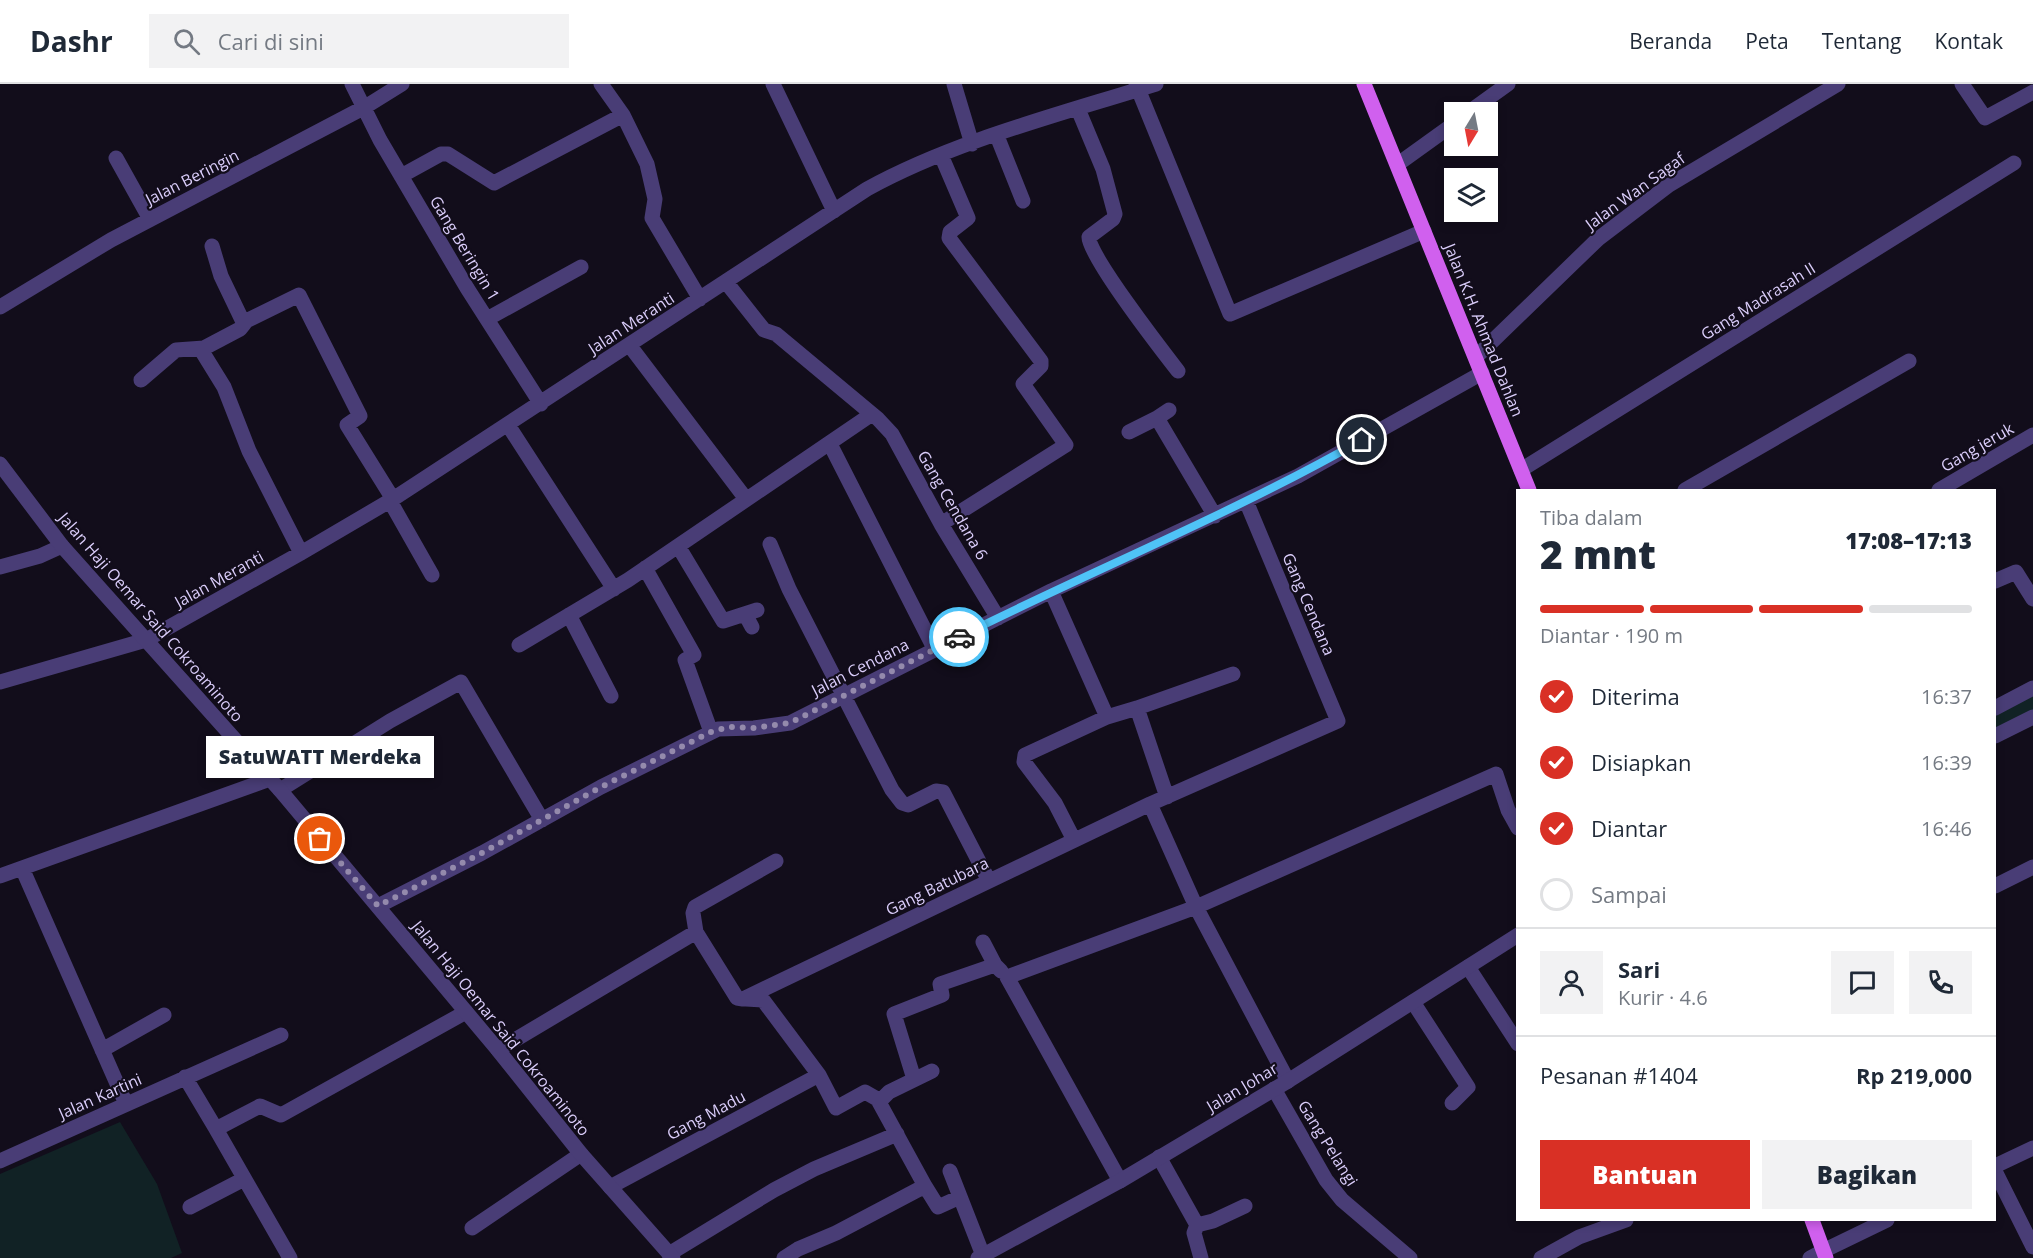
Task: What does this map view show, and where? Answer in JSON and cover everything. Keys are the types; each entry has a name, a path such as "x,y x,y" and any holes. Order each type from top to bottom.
{"main road":[{"name":"Jalan K.H. Ahmad Dahlan","path":"1364,84 1529,489"},
{"path":"1812,1221 1820,1256"}],"street":[{"name":"Gang Beringin 1","path":"352,84 401,176 541,404"},
{"name":"Jalan Beringin","path":"0,307 111,240 365,107 402,84"},
{"path":"601,84 622,115 647,164 655,199 652,218 700,299"},
{"path":"774,84 834,211"},
{"path":"954,84 972,144"},
{"name":"Jalan Meranti","path":"0,682 146,640 301,553 392,500 834,211 902,170 1136,87 1156,84"},
{"path":"1483,102 1508,84"},
{"name":"Jalan Wan Sagaf","path":"1476,357 1598,239 1642,205 1669,185 1839,84"},
{"path":"1962,84 1985,118 2033,92"},
{"path":"1136,87 1230,314 1424,231"},
{"path":"1078,109 1103,170 1115,214 1113,219 1089,237 1089,244 1105,271 1178,370"},
{"path":"401,176 441,154 448,153 494,183 622,115"},
{"path":"1398,164 1444,131"},
{"path":"997,136 1023,201"},
{"path":"941,155 968,218 950,232 949,238 1041,361 1041,366 1023,384 1066,445 941,524"},
{"path":"116,158 150,219"},
{"name":"Gang Madrasah II","path":"1521,470 2014,164"},
{"path":"212,246 221,276 244,322"},
{"path":"487,319 581,267"},
{"name":"Gang Cendana 6","path":"726,282 765,332 776,334 872,414 892,434 941,524 998,618"},
{"path":"141,380 176,350 204,348 240,329 244,322 299,295 360,416 347,425 392,500 432,575"},
{"path":"630,346 746,499"},
{"path":"204,348 203,353 224,387 249,451 301,553"},
{"path":"1686,489 1909,361"},
{"name":"Jalan Cendana","path":"378,906 711,732 729,727 754,728 790,723 1051,591 1298,476 1482,373"},
{"path":"519,645 645,568 872,414"},
{"path":"1129,432 1163,414 1215,516"},
{"path":"508,425 614,588"},
{"name":"Gang jeruk","path":"1941,489 2033,435"},
{"path":"830,444 934,650"},
{"name":"Jalan Haji Oemar Said Cokroaminoto","path":"0,464 63,546 275,784 498,1050 581,1154 671,1256"},
{"name":"Gang Cendana","path":"1246,501 1338,721"},
{"path":"770,544 789,589 892,790 902,803 908,805 936,791 943,792 989,881"},
{"path":"0,567 40,556 63,546"},
{"path":"678,546 723,621 751,617"},
{"path":"645,568 694,655 685,660 711,732"},
{"path":"1996,581 2016,572 2032,598"},
{"path":"1051,591 1107,717"},
{"path":"570,615 611,696"},
{"path":"1074,840 1055,802 1024,762 1027,753 1107,717 1233,674"},
{"path":"0,876 275,784 461,682 542,819"},
{"path":"1996,707 2033,688"},
{"path":"1137,708 1167,797"},
{"path":"1996,736 2033,717"},
{"name":"Gang Batubara","path":"743,999 1150,804 1338,721"},
{"path":"1007,977 1196,907 1496,774 1508,810 1516,824"},
{"path":"1150,804 1196,907 1281,1085"},
{"path":"776,861 695,907 693,913 696,932 737,998 763,1000 819,1075 836,1108 865,1092 879,1100 938,1207 960,1197"},
{"path":"1996,886 2033,867"},
{"path":"22,868 126,1104"},
{"path":"498,1050 696,932"},
{"name":"Jalan Johar","path":"982,1257 1120,1180 1281,1085 1516,936"},
{"path":"983,942 995,965 1007,977 1120,1180"},
{"path":"914,1079 894,1014 942,995 940,984 995,965"},
{"path":"1468,967 1516,1041"},
{"path":"1413,1002 1468,1087 1452,1102"},
{"path":"216,1129 260,1106 267,1107 277,1115 285,1114 466,1012"},
{"path":"102,1050 164,1015"},
{"name":"Jalan Kartini","path":"0,1161 281,1035"},
{"path":"879,1100 932,1071"},
{"name":"Gang Madu","path":"610,1187 819,1075"},
{"path":"185,1077 290,1258"},
{"name":"Gang Pelangi","path":"1281,1085 1326,1180 1342,1200 1410,1258"},
{"path":"671,1256 774,1190 814,1169 897,1134"},
{"path":"1996,1166 2033,1148"},
{"path":"472,1228 581,1154"},
{"path":"1159,1157 1197,1225 1194,1233 1201,1258"},
{"path":"950,1171 982,1257"},
{"path":"1996,1173 2033,1247"},
{"path":"190,1207 244,1179"},
{"path":"784,1258 925,1186"},
{"path":"1197,1225 1213,1221 1245,1206"},
{"path":"1540,1258 1574,1239 1623,1221"},
{"path":"1820,1256 1885,1221"}],"shaded area":[{"path":"2033,693 2033,710 1996,729 1996,712"},
{"path":"120,1122 157,1184 182,1253 171,1258 0,1258 0,1174"}],"way so far":[{"path":"320,839 378,906 482,853 601,787 711,732 729,727 754,728 790,723 959,637"}],"place":[{"name":"SatuWATT Merdeka","path":"320,839"}],"route":[{"path":"959,637 1051,591 1298,476 1362,440"}]}
